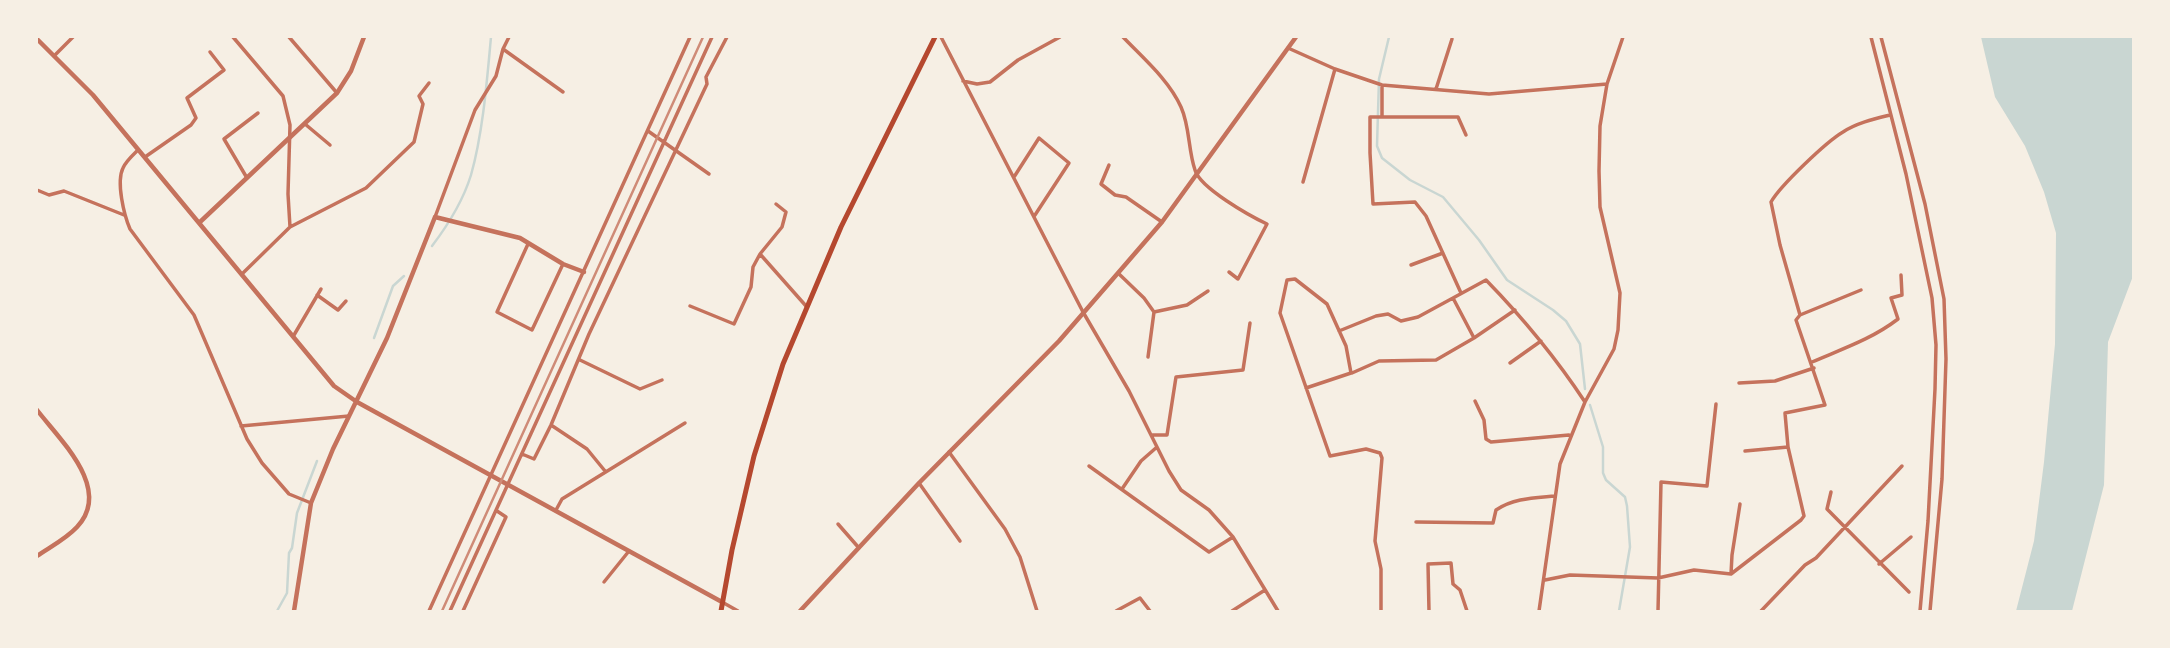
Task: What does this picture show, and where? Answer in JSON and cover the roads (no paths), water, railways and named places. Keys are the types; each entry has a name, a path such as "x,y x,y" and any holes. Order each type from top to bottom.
{"main road":[{"path":"721,611 754,456 783,364 847,215 935,37"}],"street":[{"path":"54,56 73,37"},
{"path":"233,37 283,96 290,125 290,227"},
{"path":"200,222 337,93 351,71 364,37"},
{"path":"294,611 311,503 387,338 475,110 496,76 509,37"},
{"path":"430,611 690,37"},
{"path":"450,611 712,37"},
{"path":"522,454 534,460 589,334 707,84 706,77 727,37"},
{"path":"941,37 1083,312 1181,489 1209,510 1233,537 1278,611"},
{"path":"963,81 977,84 990,82 1018,60 1060,37"},
{"path":"1123,37 1154,69 1178,101 1195,174 1237,208 1267,224 1238,279 1229,272"},
{"path":"800,611 919,483 1059,341 1118,273 1161,222 1296,37"},
{"path":"1539,611 1560,464 1585,402 1614,349 1620,313 1620,293 1600,207 1600,126 1607,84 1623,37"},
{"path":"1871,37 1922,241 1932,298 1936,345 1928,521 1920,611"},
{"path":"1881,37 1925,204 1944,299 1947,359 1942,479 1930,611"},
{"path":"292,38 337,93"},
{"path":"37,39 93,95 334,386 358,402 738,611"},
{"path":"1436,89 1452,39"},
{"path":"1288,47 1335,69 1382,85 1489,94 1607,84"},
{"path":"503,49 563,92"},
{"path":"145,157 191,125 196,118 187,98 224,70 210,52"},
{"path":"1303,182 1335,69"},
{"path":"243,273 290,227 366,188 414,142 423,104 419,96 429,83"},
{"path":"1382,85 1382,116"},
{"path":"247,177 224,139 258,113"},
{"path":"1800,315 1771,202 1791,178 1841,133 1859,123 1890,115"},
{"path":"1461,293 1426,216 1415,202 1373,204 1370,117 1458,117 1466,135"},
{"path":"305,124 330,145"},
{"path":"648,131 709,174"},
{"path":"1014,177 1039,138 1069,163 1035,215"},
{"path":"139,149 122,169 124,215 134,237 194,315 241,426 262,463 289,494 311,503"},
{"path":"1110,165 1101,184 1115,195 1126,197 1161,222"},
{"path":"37,190 49,195 64,191 124,215"},
{"path":"690,306 734,324 751,287 753,267 782,227 786,212 776,204"},
{"path":"435,217 520,239 563,264 584,272"},
{"path":"528,244 497,312 532,330 563,264"},
{"path":"1411,265 1443,253"},
{"path":"760,254 806,306"},
{"path":"1118,273 1144,298 1154,312 1148,357"},
{"path":"1812,362 1857,344 1898,319 1891,298 1902,295 1901,275"},
{"path":"1351,373 1346,346 1327,304 1295,279 1287,280 1280,313 1330,456 1366,449 1380,453 1382,458 1375,541 1381,569 1381,611"},
{"path":"1339,331 1376,316 1388,314 1401,321 1418,317 1486,280 1516,310 1585,402"},
{"path":"293,335 321,289"},
{"path":"1545,580 1570,575 1658,578 1694,570 1731,575 1804,516 1788,447 1784,414 1825,405 1796,320 1800,315 1861,290"},
{"path":"1154,312 1187,305 1208,291"},
{"path":"317,295 338,310 346,301"},
{"path":"1453,298 1474,338"},
{"path":"1306,388 1379,361 1436,360 1516,310"},
{"path":"1151,435 1167,435 1176,377 1243,370 1251,323"},
{"path":"1510,363 1541,341"},
{"path":"580,359 640,389 662,380"},
{"path":"1740,383 1775,381 1814,368"},
{"path":"1475,401 1484,420 1486,439 1491,442 1570,435"},
{"path":"1657,611 1661,482 1707,486 1716,404"},
{"path":"37,410 78,463 86,479 89,501 79,526 37,556"},
{"path":"241,426 349,416"},
{"path":"556,510 562,499 685,423"},
{"path":"551,425 587,449 605,472"},
{"path":"1122,489 1141,461 1157,447"},
{"path":"1745,451 1788,447"},
{"path":"949,452 1005,529 1020,558 1037,611"},
{"path":"1089,466 1209,552 1233,537"},
{"path":"1760,611 1902,466"},
{"path":"919,483 960,541"},
{"path":"1831,492 1827,509 1909,592"},
{"path":"1416,522 1493,523 1496,510 1507,503 1555,496"},
{"path":"1731,575 1740,504"},
{"path":"463,611 506,517 497,511"},
{"path":"838,524 859,548"},
{"path":"1879,564 1911,537"},
{"path":"604,582 629,551"},
{"path":"1429,611 1428,564 1451,563 1453,584 1460,590 1467,611"},
{"path":"1232,611 1265,590"},
{"path":"1116,611 1140,598 1150,611"}],"waterway":[{"path":"432,246 464,194 471,175 482,124 491,37"},
{"path":"1389,37 1379,79 1377,146 1382,158 1410,180 1443,197 1479,240 1507,280 1566,321 1580,344 1585,389"},
{"path":"374,338 393,286 404,276"},
{"path":"1590,405 1603,447 1603,473 1606,480 1625,497 1627,506 1630,547 1619,611"},
{"path":"277,611 287,593 289,553 297,513 317,461"}],"railway":[{"path":"442,611 703,37"}]}
